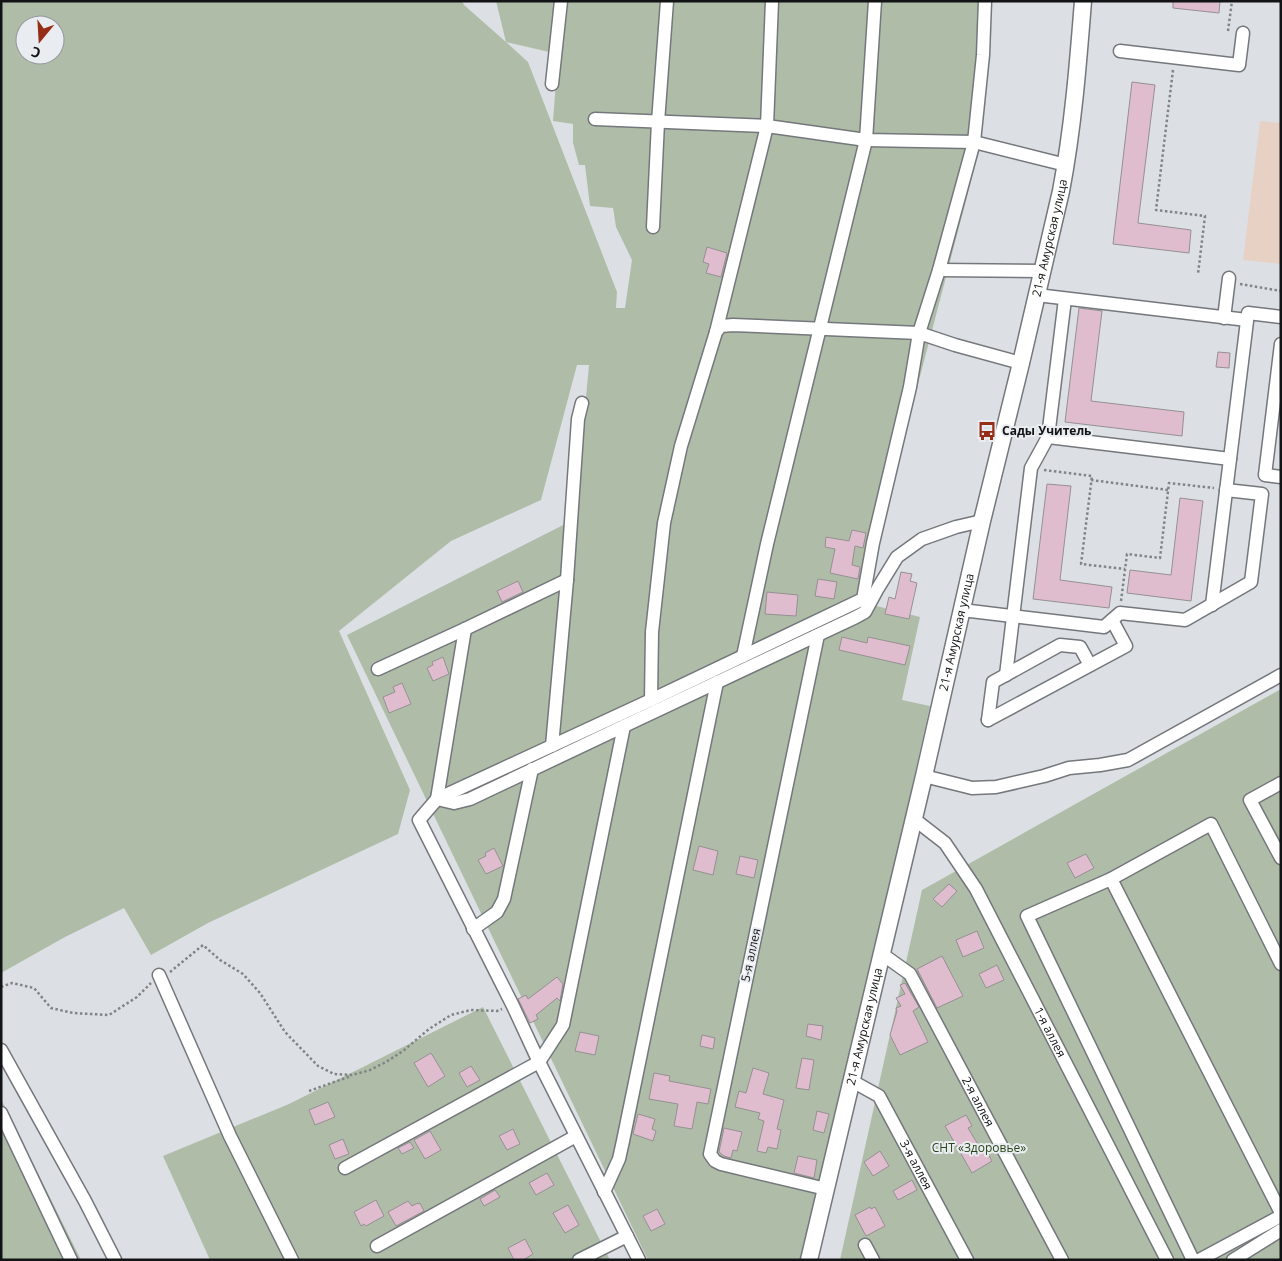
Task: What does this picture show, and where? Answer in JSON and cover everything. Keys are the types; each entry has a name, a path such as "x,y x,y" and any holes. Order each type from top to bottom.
{"main road":[{"name":"21-я Амурская улица","path":"809,1260 914,819 982,520 1043,271 1066,165 1074,106 1083,1"}],"street":[{"path":"552,84 561,1"},
{"path":"653,226 667,1"},
{"path":"651,700 652,632 664,523 681,446 716,332 767,126 772,1"},
{"path":"743,656 767,544 866,140 875,1"},
{"path":"639,1260 419,820 438,799 864,599 874,542 910,387 919,333 939,270 974,142 983,55 985,1"},
{"path":"1120,51 1239,65 1243,33"},
{"path":"595,119 767,126 866,140 974,142 1066,165"},
{"path":"939,270 1043,271"},
{"path":"1224,318 1229,278"},
{"path":"1037,295 1247,320"},
{"path":"1006,675 1031,468 1048,437 1065,298"},
{"path":"1212,605 1248,313 1281,317"},
{"path":"716,332 722,326 733,325 919,333 1021,363"},
{"path":"1281,344 1265,476 1281,478"},
{"path":"552,746 567,580 578,419 582,403"},
{"path":"1048,437 1230,459"},
{"path":"962,610 1104,628 1116,616 1185,620 1251,582 1262,494 1226,490"},
{"path":"438,799 454,803 470,799 865,612 897,557 922,539 982,520"},
{"path":"378,669 567,580"},
{"path":"1090,665 1080,647 1060,645 993,682 988,720 1126,646 1116,616"},
{"path":"438,799 465,629"},
{"name":"5-я аллея","path":"818,635 710,1154 715,1161 722,1164 826,1189"},
{"path":"924,776 972,788 996,787 1069,768 1128,760 1281,674"},
{"path":"604,1192 619,1160 623,1142 717,682"},
{"path":"345,1168 539,1062 563,1025 624,726"},
{"path":"473,929 496,912 504,899 532,769"},
{"path":"1281,783 1250,800 1281,858"},
{"name":"1-я аллея","path":"914,819 944,843 976,889 1167,1260"},
{"path":"1193,1260 1027,916 1111,879 1211,824 1281,964"},
{"path":"1111,879 1281,1214 1199,1260"},
{"name":"2-я аллея","path":"882,954 910,974 1062,1260"},
{"path":"159,975 230,1136 292,1260"},
{"path":"1,1050 85,1201 115,1260"},
{"name":"3-я аллея","path":"852,1081 879,1096 967,1260"},
{"path":"1,1113 71,1260"},
{"path":"377,1246 576,1136"},
{"path":"1233,1260 1281,1230"},
{"path":"579,1260 601,1255 627,1236"},
{"path":"865,1245 872,1260"}],"path":[{"path":"1228,31 1232,1"},
{"path":"1175,57 1156,210 1205,216 1198,274"},
{"path":"1229,278 1237,284 1281,291"},
{"path":"1031,468 1092,476 1081,564 1125,569"},
{"path":"1091,480 1168,490"},
{"path":"1116,616 1127,554 1160,558 1169,483 1226,490"},
{"path":"1,987 12,983 34,988 51,1008 73,1013 109,1015 137,997 159,975 167,974 203,945 220,960 243,974 260,993 285,1032 318,1066 334,1074 352,1076"},
{"path":"308,1091 370,1070 386,1062 450,1015 471,1010 497,1011 513,1006"}],"shaded area":[{"path":"1260,121 1281,123 1281,264 1243,260"}],"green space":[{"path":"1,1 462,1 464,5 506,42 496,1 991,1 980,147 861,602 920,617 902,700 930,706 806,1260 648,1260 347,635 575,519 589,365 577,365 541,500 451,541 339,631 410,790 398,834 208,923 151,955 124,908 65,937 1,973","holes":["506,42 558,54 553,121 573,124 573,143 579,165 585,165 590,206 613,208 616,227 632,260 625,308 616,308 617,292 528,62"]},
{"name":"СНТ «Здоровье»","path":"1281,689 1281,1260 840,1260 922,890"},
{"path":"483,1007 610,1260 210,1260 163,1156 289,1104"},
{"path":"1,1099 81,1260 1,1260"}],"building":[{"path":"1173,1 1220,1 1219,13 1173,8"},
{"path":"1132,82 1155,85 1138,223 1191,230 1189,253 1113,244"},
{"path":"707,247 727,253 721,277 706,273 709,264 703,262"},
{"path":"1079,308 1102,311 1091,401 1184,412 1182,436 1065,422"},
{"path":"1218,352 1230,353 1229,368 1216,367"},
{"path":"1047,484 1071,486 1060,580 1112,587 1109,608 1033,599"},
{"path":"1180,498 1203,501 1191,601 1127,593 1130,570 1171,575"},
{"path":"852,530 866,533 863,548 855,546 852,565 860,567 858,579 830,573 835,549 825,547 826,537 849,541"},
{"path":"901,572 912,574 910,581 917,583 909,619 885,614 889,597 895,599"},
{"path":"818,579 837,582 834,599 815,596"},
{"path":"518,581 523,592 502,602 497,591"},
{"path":"767,592 798,595 796,616 765,614"},
{"path":"842,637 867,643 868,637 910,646 905,665 839,650"},
{"path":"443,657 449,674 433,681 427,668 433,665 432,662"},
{"path":"402,683 411,704 389,713 383,697 395,692 393,687"},
{"path":"699,846 718,851 713,875 693,870"},
{"path":"494,848 503,866 486,874 478,860 486,856 485,853"},
{"path":"1086,854 1094,868 1075,878 1067,863"},
{"path":"740,856 758,860 754,878 736,874"},
{"path":"949,884 957,891 942,907 933,899"},
{"path":"977,931 984,948 963,957 956,940"},
{"path":"942,956 963,996 937,1008 917,969"},
{"path":"997,965 1004,980 986,988 979,974"},
{"path":"557,977 563,984 560,1001 557,998 536,1015 538,1019 530,1023 518,999 526,995 528,999"},
{"path":"905,983 919,1007 913,1011 928,1042 900,1055 890,1035 897,1011 896,1008 901,1006 896,998 905,994 900,985"},
{"path":"808,1024 823,1026 821,1040 806,1036"},
{"path":"580,1032 599,1036 595,1055 575,1051"},
{"path":"702,1035 715,1038 713,1049 700,1046"},
{"path":"431,1053 445,1076 428,1087 414,1063"},
{"path":"802,1058 814,1060 809,1090 796,1088"},
{"path":"471,1066 480,1080 467,1087 459,1073"},
{"path":"753,1068 769,1073 763,1094 784,1100 777,1129 781,1130 777,1149 768,1147 766,1153 757,1151 764,1121 758,1119 760,1113 735,1107 739,1091 746,1093"},
{"path":"654,1073 670,1076 669,1081 711,1089 708,1104 697,1102 692,1129 674,1126 678,1104 649,1099"},
{"path":"328,1102 335,1117 315,1125 309,1110"},
{"path":"817,1111 829,1114 824,1133 813,1130"},
{"path":"638,1114 655,1119 652,1129 656,1131 653,1141 633,1134"},
{"path":"966,1115 972,1126 968,1128 979,1146 982,1144 992,1161 972,1173 945,1126"},
{"path":"724,1128 742,1132 737,1151 733,1150 731,1158 719,1152"},
{"path":"513,1129 520,1144 507,1150 499,1136"},
{"path":"430,1131 441,1150 425,1159 414,1140"},
{"path":"343,1139 349,1154 335,1159 329,1145"},
{"path":"410,1142 414,1148 402,1154 398,1148"},
{"path":"880,1151 889,1166 873,1176 864,1162"},
{"path":"798,1156 817,1160 814,1178 794,1173"},
{"path":"547,1173 554,1185 536,1195 529,1183"},
{"path":"912,1180 917,1190 898,1200 893,1191"},
{"path":"495,1190 500,1197 484,1206 480,1199"},
{"path":"376,1200 384,1216 366,1226 364,1224 361,1226 354,1212"},
{"path":"408,1201 412,1206 420,1203 424,1211 396,1226 388,1212"},
{"path":"568,1205 579,1225 565,1233 553,1213"},
{"path":"870,1207 871,1209 875,1207 885,1226 866,1236 855,1215"},
{"path":"657,1209 665,1224 651,1231 643,1216"},
{"path":"525,1239 533,1254 523,1260 514,1260 508,1248"}],"place":[{"name":"Сады Учитель","path":"987,431"}]}
